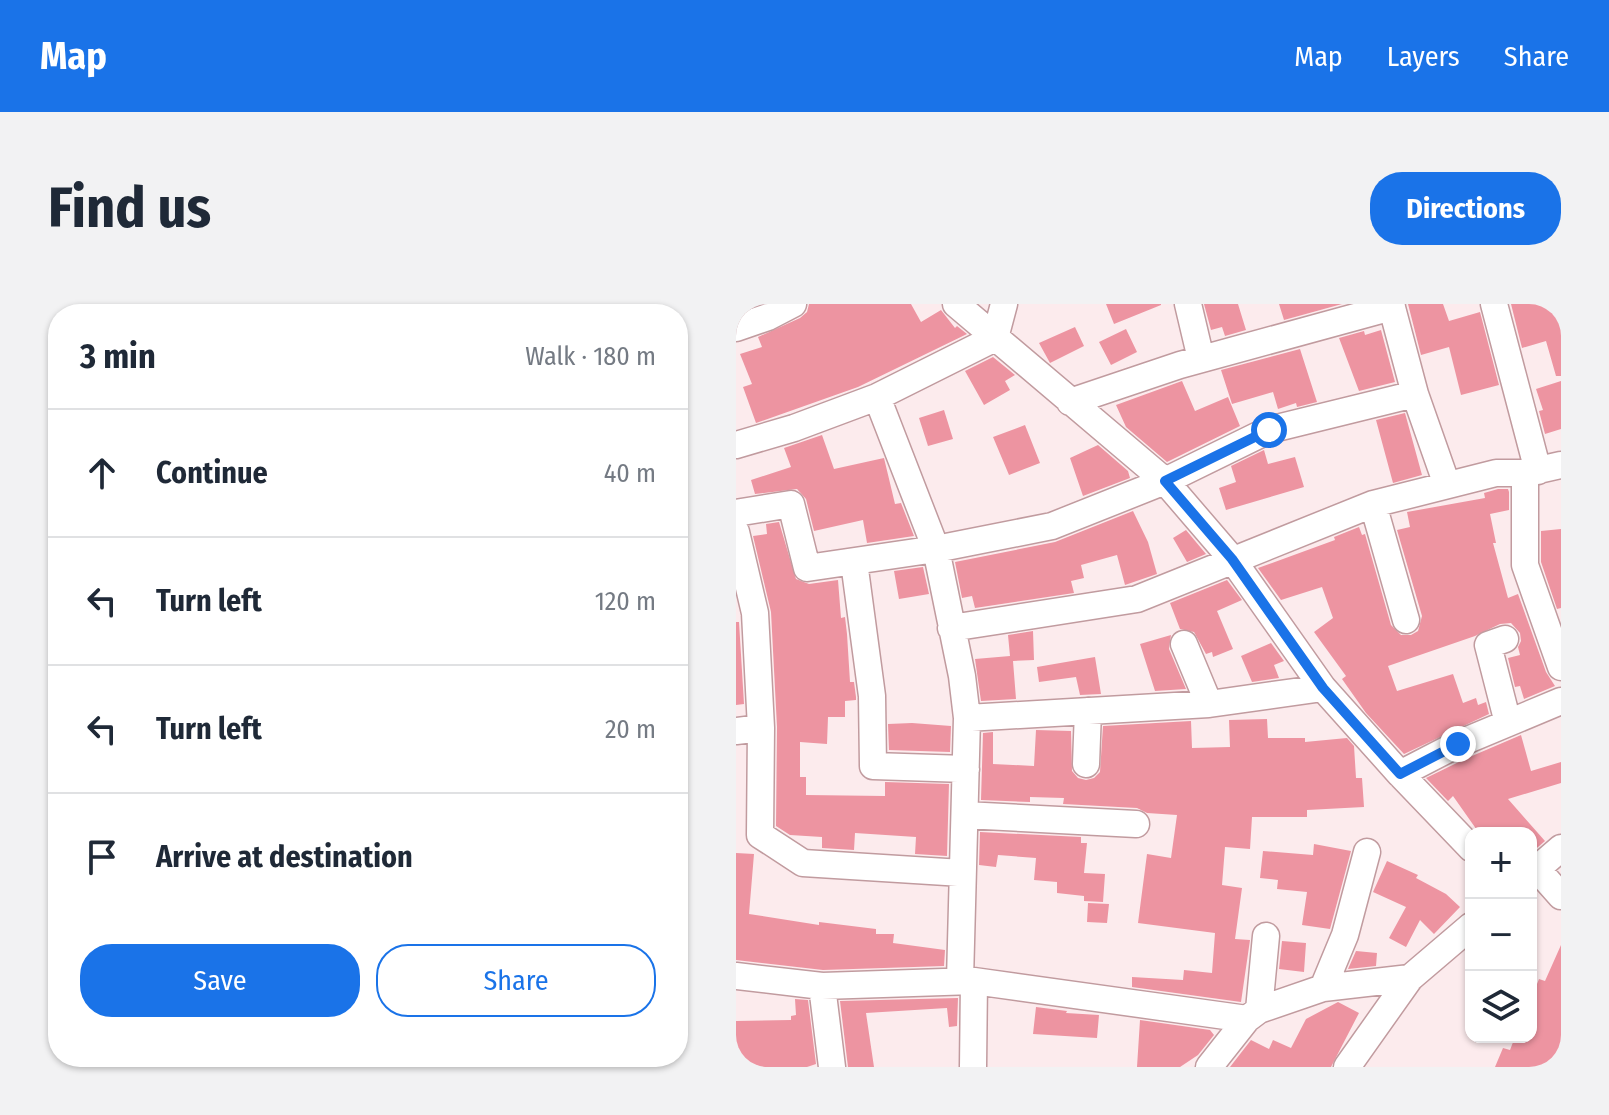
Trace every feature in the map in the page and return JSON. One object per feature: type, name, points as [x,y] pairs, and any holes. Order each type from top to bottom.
[{"type":"street","points":[[736,328],[793,304]]},
{"type":"street","points":[[956,304],[1165,481],[1232,559],[1323,688],[1465,842]]},
{"type":"street","points":[[736,445],[794,428],[877,397],[995,338],[1004,304]]},
{"type":"street","points":[[1188,304],[1201,359]]},
{"type":"street","points":[[1494,304],[1542,469],[1525,565],[1561,667]]},
{"type":"street","points":[[1070,402],[1201,359],[1391,306],[1415,394],[1447,485]]},
{"type":"street","points":[[736,513],[791,504],[807,568],[936,549],[1052,526],[1165,481],[1269,430],[1415,394]]},
{"type":"street","points":[[877,397],[936,549],[962,676],[967,718],[962,873],[973,1067]]},
{"type":"street","points":[[951,628],[1137,599],[1373,504],[1496,473],[1542,469]]},
{"type":"street","points":[[1373,504],[1406,620]]},
{"type":"street","points":[[736,532],[755,613],[749,729],[760,835],[803,863],[962,873]]},
{"type":"street","points":[[854,562],[872,696],[873,766],[966,769]]},
{"type":"street","points":[[1505,639],[1488,645],[1508,723]]},
{"type":"street","points":[[1184,644],[1209,704]]},
{"type":"street","points":[[967,718],[1209,704],[1323,688]]},
{"type":"street","points":[[1400,774],[1458,744],[1561,701]]},
{"type":"street","points":[[1086,764],[1088,711]]},
{"type":"street","points":[[965,815],[1136,824]]},
{"type":"street","points":[[1537,869],[1561,848]]},
{"type":"street","points":[[1323,988],[1345,935],[1367,852]]},
{"type":"street","points":[[1537,875],[1561,896]]},
{"type":"street","points":[[1351,1065],[1410,978],[1465,931]]},
{"type":"street","points":[[1209,1067],[1253,1014],[1266,936]]},
{"type":"street","points":[[736,976],[822,986],[967,981],[1253,1014],[1323,988],[1410,978]]},
{"type":"street","points":[[822,986],[832,1067]]},
{"type":"building","points":[[809,304],[911,304],[921,322],[941,310],[955,328],[957,326],[967,334],[858,387],[756,423],[743,387],[752,384],[740,354],[762,347],[758,337],[800,318],[807,312]]},
{"type":"building","points":[[1106,304],[1161,304],[1161,305],[1114,324]]},
{"type":"building","points":[[1204,304],[1238,304],[1246,330],[1225,336],[1222,327],[1211,330]]},
{"type":"building","points":[[1279,304],[1342,304],[1284,320]]},
{"type":"building","points":[[1408,304],[1443,304],[1449,321],[1480,312],[1499,385],[1461,395],[1449,347],[1421,355]]},
{"type":"building","points":[[1511,304],[1561,304],[1561,376],[1556,376],[1546,341],[1522,348]]},
{"type":"building","points":[[1075,327],[1084,346],[1050,363],[1039,343]]},
{"type":"building","points":[[1126,329],[1137,352],[1111,365],[1099,342]]},
{"type":"building","points":[[1381,330],[1395,382],[1359,391],[1339,338]]},
{"type":"building","points":[[1300,349],[1317,402],[1297,407],[1296,403],[1278,409],[1273,392],[1232,404],[1221,370]]},
{"type":"building","points":[[993,357],[1015,375],[1005,381],[1010,390],[984,405],[965,371]]},
{"type":"building","points":[[1182,381],[1195,411],[1228,397],[1240,426],[1167,462],[1126,427],[1116,405]]},
{"type":"building","points":[[1561,381],[1561,429],[1545,434],[1539,411],[1543,410],[1536,389]]},
{"type":"building","points":[[944,410],[953,439],[928,446],[919,418]]},
{"type":"building","points":[[1405,413],[1422,475],[1393,483],[1376,420]]},
{"type":"building","points":[[1025,425],[1040,463],[1009,475],[993,437]]},
{"type":"building","points":[[822,435],[834,469],[884,458],[895,504],[901,503],[914,536],[867,543],[863,520],[814,531],[806,499],[797,489],[755,494],[751,480],[791,467],[784,448]]},
{"type":"building","points":[[1098,445],[1128,471],[1130,478],[1083,496],[1070,458]]},
{"type":"building","points":[[1264,450],[1268,464],[1295,457],[1304,487],[1226,510],[1219,488],[1236,482],[1231,466]]},
{"type":"building","points":[[1508,489],[1509,492],[1509,510],[1490,514],[1496,543],[1493,543],[1508,598],[1518,594],[1546,672],[1555,686],[1524,699],[1520,686],[1515,687],[1508,658],[1520,655],[1518,647],[1521,641],[1520,633],[1511,623],[1500,624],[1475,636],[1388,666],[1397,691],[1453,674],[1463,703],[1476,698],[1478,705],[1486,702],[1489,714],[1404,754],[1366,713],[1342,679],[1346,676],[1314,632],[1333,618],[1322,587],[1281,600],[1258,568],[1335,540],[1334,537],[1359,527],[1362,535],[1365,534],[1391,625],[1401,635],[1411,635],[1418,631],[1422,616],[1397,530],[1410,527],[1407,512],[1485,498],[1484,493]]},
{"type":"building","points":[[1133,511],[1148,542],[1157,574],[1125,585],[1117,555],[1081,565],[1084,578],[1071,581],[1074,593],[975,608],[972,596],[962,598],[955,562],[1055,542]]},
{"type":"building","points":[[779,522],[796,579],[809,584],[838,580],[841,618],[845,617],[847,634],[850,682],[854,682],[856,697],[856,700],[845,701],[845,717],[828,717],[827,744],[800,742],[800,777],[806,777],[806,795],[885,796],[885,782],[949,784],[947,856],[915,854],[916,837],[855,833],[854,850],[822,848],[822,837],[790,835],[776,826],[777,727],[771,612],[753,536],[767,534],[766,524]]},
{"type":"building","points":[[1561,529],[1561,608],[1557,609],[1541,562],[1541,531]]},
{"type":"building","points":[[1186,530],[1206,554],[1187,562],[1173,538]]},
{"type":"building","points":[[923,567],[929,594],[899,599],[894,571]]},
{"type":"building","points":[[1227,580],[1242,600],[1217,611],[1233,649],[1213,657],[1212,652],[1206,654],[1194,632],[1180,629],[1170,603]]},
{"type":"building","points":[[736,622],[739,622],[744,704],[736,705]]},
{"type":"building","points":[[1033,631],[1034,660],[1013,661],[1016,699],[981,701],[975,659],[1010,656],[1008,635]]},
{"type":"building","points":[[1171,635],[1169,649],[1186,689],[1155,691],[1140,644]]},
{"type":"building","points":[[1271,643],[1284,661],[1274,665],[1279,678],[1252,682],[1241,656]]},
{"type":"building","points":[[1095,657],[1101,694],[1080,695],[1076,677],[1039,682],[1037,667]]},
{"type":"building","points":[[1267,719],[1268,738],[1305,738],[1305,742],[1347,738],[1354,746],[1356,778],[1362,778],[1364,807],[1307,810],[1307,817],[1252,817],[1250,849],[1225,847],[1222,885],[1242,888],[1235,939],[1250,940],[1241,1002],[1132,987],[1132,977],[1183,980],[1184,970],[1212,973],[1215,933],[1138,923],[1147,854],[1171,858],[1177,815],[1147,813],[1137,808],[1063,804],[1064,798],[1030,797],[1030,802],[981,800],[983,733],[993,732],[993,764],[1034,766],[1036,730],[1071,731],[1072,771],[1078,778],[1086,780],[1100,772],[1103,726],[1191,721],[1192,748],[1230,747],[1229,720]]},
{"type":"building","points":[[888,724],[951,726],[950,752],[889,750]]},
{"type":"building","points":[[1521,735],[1531,771],[1561,762],[1561,783],[1508,799],[1533,827],[1475,827],[1453,796],[1448,801],[1426,778]]},
{"type":"building","points":[[980,832],[1081,837],[1081,843],[1087,843],[1084,873],[1105,874],[1103,902],[1084,901],[1084,896],[1057,893],[1057,882],[1034,880],[1036,858],[998,855],[996,867],[979,865]]},
{"type":"building","points":[[1537,832],[1545,841],[1537,848]]},
{"type":"building","points":[[1314,844],[1351,851],[1330,929],[1302,925],[1307,892],[1277,889],[1278,880],[1260,878],[1263,851],[1313,855]]},
{"type":"building","points":[[736,853],[754,854],[749,914],[819,925],[819,922],[876,929],[876,934],[894,934],[893,943],[945,950],[944,966],[823,970],[736,960]]},
{"type":"building","points":[[1387,861],[1418,875],[1416,878],[1446,894],[1460,907],[1434,934],[1420,920],[1406,947],[1389,938],[1406,907],[1373,892]]},
{"type":"building","points":[[1088,903],[1109,904],[1107,923],[1087,922]]},
{"type":"building","points":[[1282,941],[1306,943],[1304,972],[1279,969]]},
{"type":"building","points":[[1561,945],[1561,1067],[1495,1067],[1503,1048],[1510,1050],[1513,1043],[1537,1043],[1537,984],[1539,979],[1545,981]]},
{"type":"building","points":[[1356,951],[1377,953],[1376,966],[1348,969]]},
{"type":"building","points":[[958,998],[957,1026],[949,1027],[947,1008],[866,1013],[874,1067],[848,1067],[840,1001]]},
{"type":"building","points":[[795,999],[808,1000],[816,1064],[807,1067],[736,1067],[736,1021],[791,1020],[791,1016],[796,1015]]},
{"type":"building","points":[[1338,1002],[1359,1013],[1331,1067],[1230,1067],[1251,1040],[1269,1049],[1273,1040],[1291,1048],[1306,1019]]},
{"type":"building","points":[[1036,1007],[1099,1015],[1097,1038],[1033,1034]]},
{"type":"building","points":[[1140,1020],[1210,1030],[1214,1035],[1198,1055],[1180,1067],[1137,1067]]},
{"type":"route","points":[[1269,430],[1165,481],[1232,559],[1323,688],[1400,774],[1458,744]]}]
